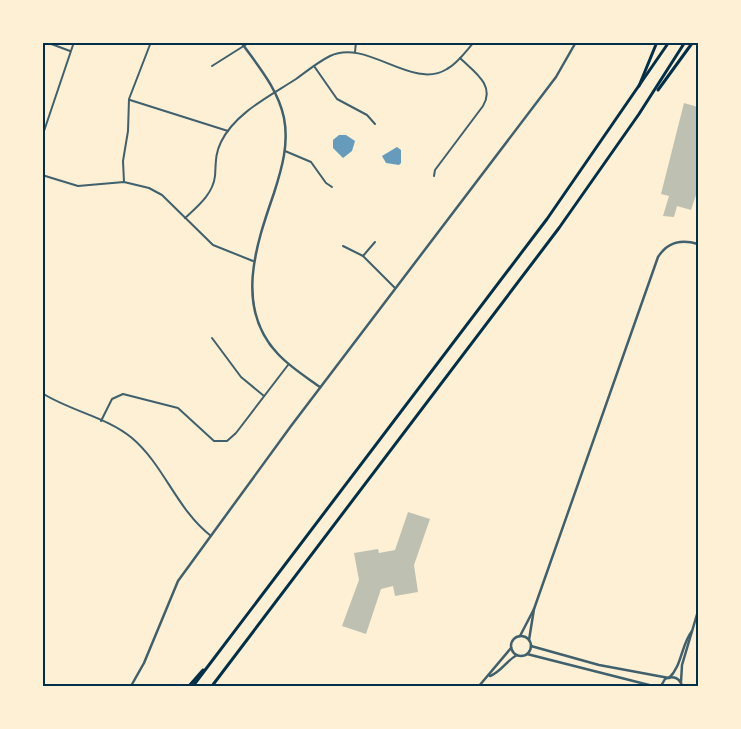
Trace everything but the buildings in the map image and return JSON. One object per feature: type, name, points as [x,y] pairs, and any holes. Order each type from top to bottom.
[{"type":"highway","points":[[638,89],[657,42]]},
{"type":"highway","points":[[193,686],[547,220],[669,42]]},
{"type":"highway","points":[[639,114],[685,42]]},
{"type":"highway","points":[[212,686],[559,228],[639,114],[693,42]]},
{"type":"highway","points":[[189,686],[217,655]]},
{"type":"street","points":[[46,42],[71,52]]},
{"type":"street","points":[[42,137],[74,42]]},
{"type":"street","points":[[124,182],[123,161],[128,131],[129,99],[151,42]]},
{"type":"street","points":[[241,42],[275,92],[284,119],[285,151],[253,260],[252,299],[258,324],[270,346],[289,364],[320,387]]},
{"type":"street","points":[[212,66],[250,42]]},
{"type":"street","points":[[356,42],[356,52]]},
{"type":"street","points":[[185,218],[201,204],[211,189],[218,150],[228,130],[240,118],[275,92],[332,55],[356,52],[424,75],[447,69],[474,42]]},
{"type":"street","points":[[132,686],[144,662],[174,588],[320,387],[556,77],[576,42]]},
{"type":"street","points":[[434,176],[435,170],[483,106],[488,95],[483,80],[460,58]]},
{"type":"street","points":[[314,66],[337,99],[367,115],[375,124]]},
{"type":"street","points":[[129,99],[228,130]]},
{"type":"street","points":[[285,151],[311,162],[326,183],[332,187]]},
{"type":"street","points":[[42,175],[78,186],[124,182],[144,186],[158,193],[213,245],[253,260]]},
{"type":"street","points":[[520,636],[534,609],[657,261],[668,246],[680,241],[698,244]]},
{"type":"street","points":[[363,256],[375,242]]},
{"type":"street","points":[[343,246],[363,256],[395,288]]},
{"type":"street","points":[[212,338],[241,377],[264,396]]},
{"type":"street","points":[[101,422],[112,399],[123,394],[178,408],[214,441],[224,442],[236,433],[289,364]]},
{"type":"street","points":[[42,393],[124,432],[138,444],[196,524],[211,536]]},
{"type":"street","points":[[527,654],[531,646],[529,640],[534,609]]},
{"type":"street","points":[[682,685],[680,673],[698,611]]},
{"type":"street","points":[[661,686],[676,669],[687,637],[692,631]]},
{"type":"street","points":[[479,686],[490,676],[511,648],[514,638],[520,636],[529,640]]},
{"type":"street","points":[[531,646],[599,665],[676,678],[682,685]]},
{"type":"street","points":[[511,648],[517,655]]},
{"type":"street","points":[[490,676],[496,674],[509,659],[517,655],[527,654],[653,686]]},
{"type":"water","points":[[339,135],[346,135],[355,141],[352,151],[343,158],[333,148],[333,140]]},
{"type":"water","points":[[397,147],[401,150],[401,163],[399,165],[386,163],[382,156]]}]
